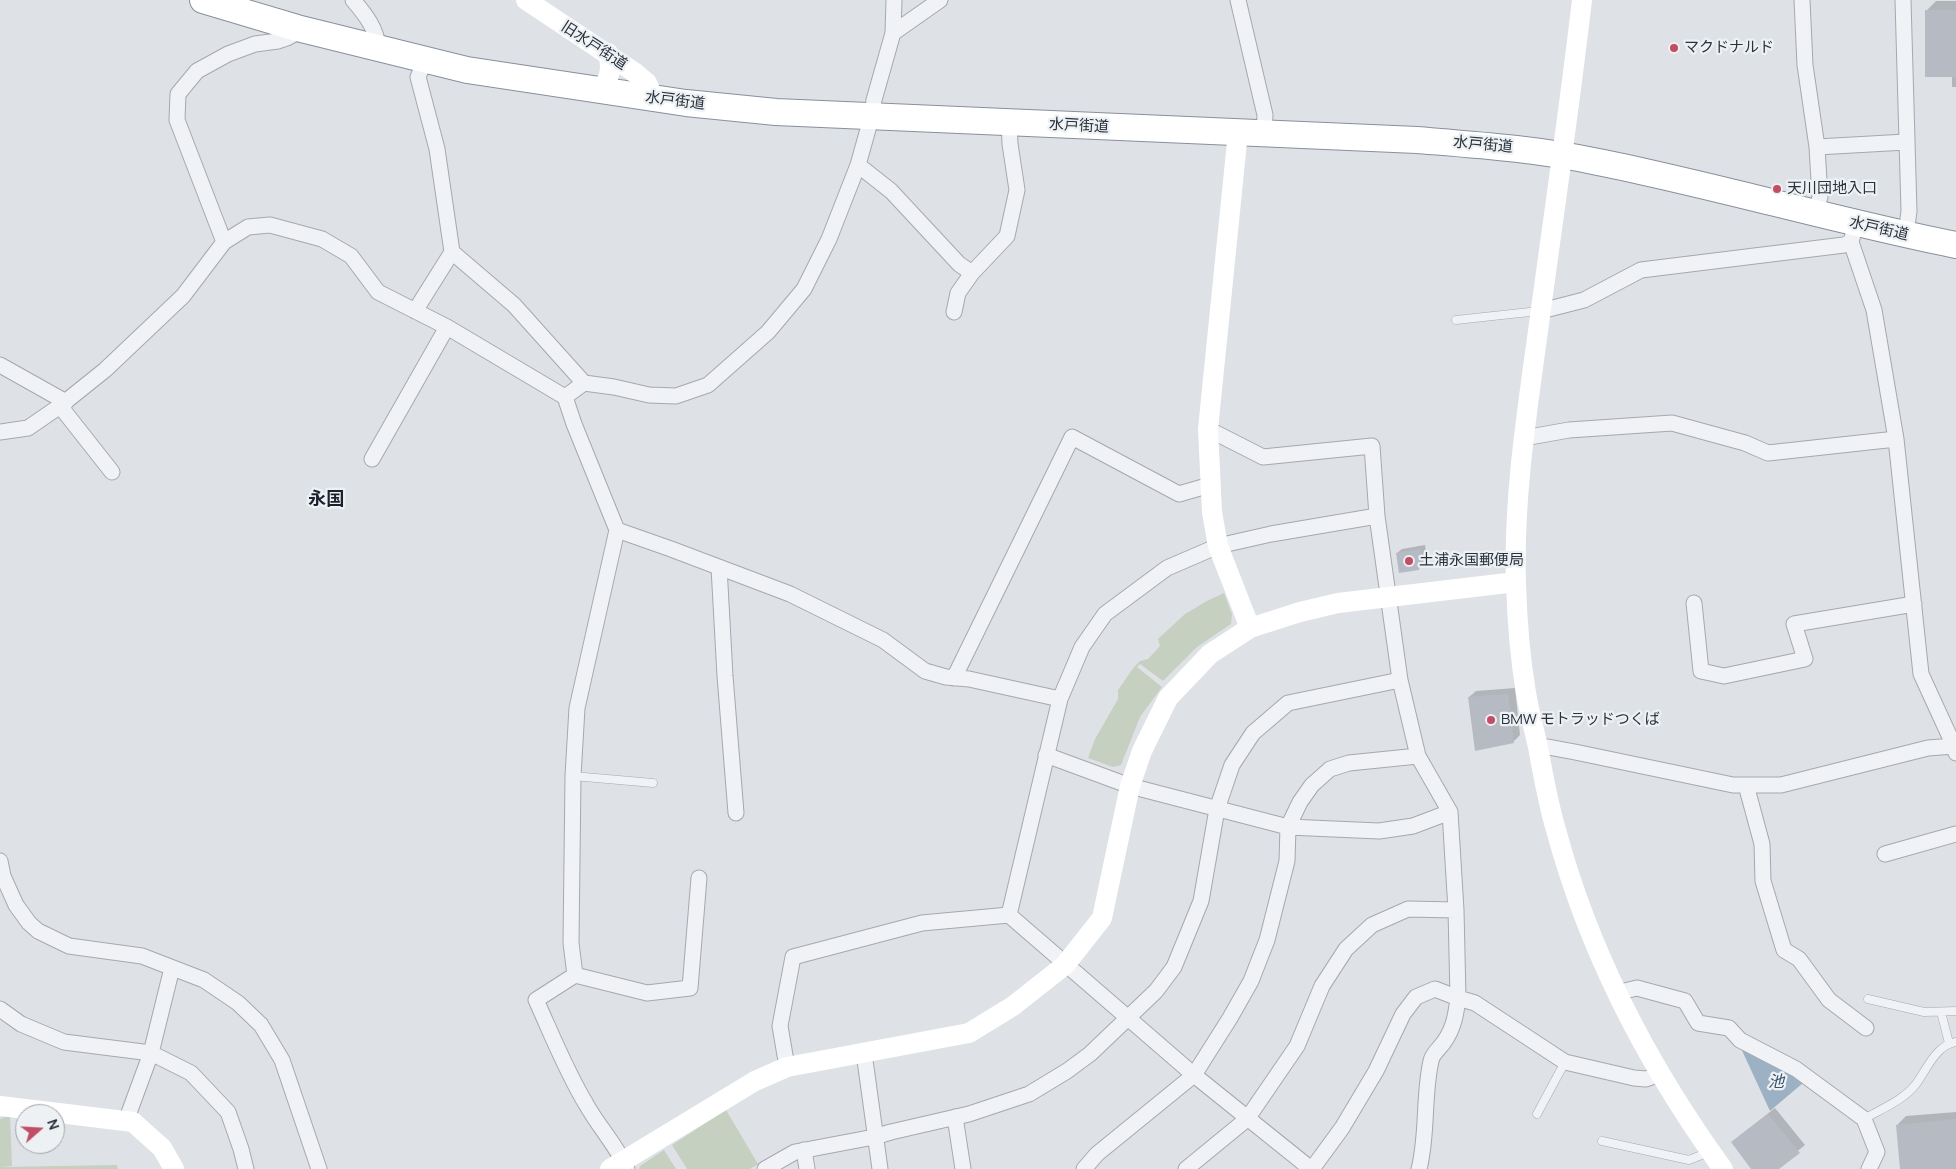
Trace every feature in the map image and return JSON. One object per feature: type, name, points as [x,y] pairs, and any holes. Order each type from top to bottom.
[{"type":"highway","name":"水戸街道","points":[[203,0],[297,28],[424,60],[506,77],[654,99],[776,112],[1436,141],[1511,147],[1656,174],[1815,214],[1854,233],[1906,235],[1956,245]]},
{"type":"street","points":[[353,0],[369,21],[378,40],[378,48]]},
{"type":"street","name":"旧水戸街道","points":[[526,0],[608,53],[647,83],[654,99]]},
{"type":"street","points":[[452,252],[514,304],[584,383],[614,387],[649,395],[676,396],[708,385],[768,332],[804,289],[829,239],[858,165],[872,115],[874,100],[893,33],[894,0]]},
{"type":"street","points":[[893,33],[940,0]]},
{"type":"street","points":[[1238,0],[1265,115],[1264,133]]},
{"type":"street","points":[[1582,0],[1541,311],[1530,380],[1518,505],[1516,582],[1526,690],[1546,793],[1557,834],[1574,888],[1616,994],[1660,1074],[1723,1169]]},
{"type":"street","points":[[1802,0],[1806,65],[1820,197],[1815,214]]},
{"type":"street","points":[[1903,0],[1909,211],[1906,235]]},
{"type":"street","points":[[224,242],[177,120],[178,94],[197,70],[228,54],[255,44],[287,38],[294,34],[297,28]]},
{"type":"street","points":[[599,91],[606,86],[609,74],[610,60],[608,53]]},
{"type":"street","points":[[415,311],[452,252],[437,149],[418,77],[424,60]]},
{"type":"street","points":[[954,312],[958,293],[972,273],[1007,236],[1017,190],[1010,144],[1009,122]]},
{"type":"street","points":[[1238,132],[1208,429],[1212,512],[1218,546],[1250,628]]},
{"type":"street","points":[[1816,147],[1906,142]]},
{"type":"street","points":[[858,165],[891,191],[959,264],[972,273]]},
{"type":"street","points":[[0,432],[28,428],[63,404],[106,370],[183,296],[224,242],[248,227],[270,224],[322,240],[351,256],[378,292],[447,328],[565,397],[580,440],[617,530],[577,708],[573,776],[572,943],[575,975]]},
{"type":"street","points":[[1541,311],[1584,300],[1641,270],[1844,245],[1854,233]]},
{"type":"street","points":[[1538,747],[1575,752],[1733,785],[1781,785],[1928,748],[1955,747],[1921,674],[1896,439],[1874,310],[1854,233]]},
{"type":"street","points":[[372,459],[447,328]]},
{"type":"street","points":[[0,365],[63,404],[112,472]]},
{"type":"street","points":[[565,397],[584,383]]},
{"type":"street","points":[[1524,438],[1569,430],[1672,423],[1744,443],[1768,453],[1896,439]]},
{"type":"street","points":[[1208,429],[1263,458],[1372,446],[1377,516],[1400,680],[1418,756],[1450,812],[1456,910],[1458,998],[1456,1021],[1446,1040],[1431,1058],[1423,1152],[1419,1169]]},
{"type":"street","points":[[954,678],[1072,438],[1179,494],[1210,485]]},
{"type":"street","points":[[1009,915],[1060,700],[1082,647],[1105,614],[1134,590],[1167,568],[1218,546],[1271,534],[1377,516]]},
{"type":"street","points":[[617,530],[790,594],[883,640],[925,671],[1060,700]]},
{"type":"street","points":[[719,567],[725,676],[736,813]]},
{"type":"street","points":[[699,878],[690,988],[647,993],[575,975],[536,1000],[575,1085],[620,1166],[755,1081],[788,1067],[969,1033],[1013,1006],[1065,965],[1102,918],[1130,786],[1142,752],[1168,698],[1210,654],[1250,628],[1300,612],[1338,603],[1516,582]]},
{"type":"street","points":[[1694,603],[1701,671],[1724,676],[1806,659],[1794,624],[1914,604]]},
{"type":"street","points":[[765,1169],[795,1152],[874,1138],[891,1132],[955,1118],[1028,1094],[1067,1071],[1090,1054],[1156,991],[1174,967],[1201,901],[1217,809],[1232,765],[1253,733],[1288,703],[1400,680]]},
{"type":"street","points":[[1046,755],[1130,786],[1288,828],[1380,831],[1413,826],[1450,812]]},
{"type":"street","points":[[1084,1169],[1097,1154],[1194,1075],[1230,1018],[1251,981],[1267,940],[1287,861],[1288,828],[1300,802],[1312,785],[1330,769],[1349,763],[1418,756]]},
{"type":"street","points":[[1746,785],[1762,844],[1763,881],[1784,950],[1799,959],[1829,1000],[1866,1028]]},
{"type":"street","points":[[1885,854],[1956,834]]},
{"type":"street","points":[[0,861],[3,876],[16,905],[29,923],[38,931],[69,946],[142,956],[204,980],[238,1003],[261,1025],[282,1060],[319,1169]]},
{"type":"street","points":[[1186,1169],[1247,1119],[1297,1046],[1322,986],[1346,949],[1372,925],[1408,909],[1456,910]]},
{"type":"street","points":[[788,1067],[780,1026],[793,958],[922,923],[1009,915],[1194,1075],[1311,1169],[1342,1128],[1376,1071],[1403,1014],[1416,997],[1435,989],[1475,1003],[1565,1062],[1634,1078],[1646,1079],[1660,1074]]},
{"type":"street","points":[[126,1121],[151,1053],[172,968]]},
{"type":"street","points":[[1616,994],[1637,988],[1685,1001],[1698,1023],[1729,1028],[1740,1040],[1796,1069],[1864,1120],[1877,1152],[1869,1169]]},
{"type":"street","points":[[0,1009],[21,1024],[64,1042],[151,1053],[191,1072],[228,1112],[246,1169]]},
{"type":"street","points":[[864,1052],[874,1138],[880,1169]]},
{"type":"street","points":[[0,1106],[133,1122],[162,1148],[174,1169]]},
{"type":"street","points":[[955,1118],[963,1169]]},
{"type":"street","points":[[804,1150],[808,1169]]},
{"type":"lane","points":[[1456,320],[1541,311]]},
{"type":"lane","points":[[573,776],[653,783]]},
{"type":"lane","points":[[1868,1000],[1924,1012],[1956,1011]]},
{"type":"lane","points":[[1864,1120],[1915,1085],[1935,1056],[1952,1043],[1942,1012]]},
{"type":"lane","points":[[1537,1114],[1565,1062]]},
{"type":"lane","points":[[1602,1141],[1689,1160],[1710,1151]]},
{"type":"green space","points":[[1224,593],[1232,614],[1231,624],[1197,647],[1163,681],[1140,664],[1137,667],[1162,687],[1140,717],[1121,765],[1113,767],[1088,758],[1095,739],[1118,699],[1118,690],[1134,667],[1140,661],[1148,659],[1160,646],[1158,639],[1185,614]]},
{"type":"green space","points":[[726,1110],[758,1164],[750,1169],[687,1169],[672,1145]]},
{"type":"green space","points":[[10,1115],[12,1166],[0,1167],[0,1119]]},
{"type":"green space","points":[[664,1150],[676,1169],[639,1169],[640,1166]]},
{"type":"green space","points":[[117,1165],[118,1169],[0,1169],[0,1167]]},
{"type":"water","name":"池","points":[[1739,1044],[1793,1073],[1803,1083],[1770,1111]]},
{"type":"building","points":[[1925,10],[1956,10],[1956,77],[1925,77]]},
{"type":"building","points":[[1421,549],[1423,562],[1418,563],[1419,570],[1399,573],[1396,553]]},
{"type":"building","name":"BMW モトラッドつくば","points":[[1508,694],[1514,743],[1475,751],[1468,697]]},
{"type":"building","points":[[1768,1114],[1800,1153],[1779,1169],[1751,1169],[1731,1142]]},
{"type":"building","points":[[1956,1119],[1956,1169],[1900,1169],[1896,1125]]},
{"type":"place","name":"マクドナルド","points":[[1674,48]]},
{"type":"place","name":"天川団地入口","points":[[1777,189]]},
{"type":"place","name":"土浦永国郵便局","points":[[1409,561]]},
{"type":"place","name":"BMW モトラッドつくば","points":[[1491,720]]},
{"type":"district","name":"永国","points":[[326,500]]}]
